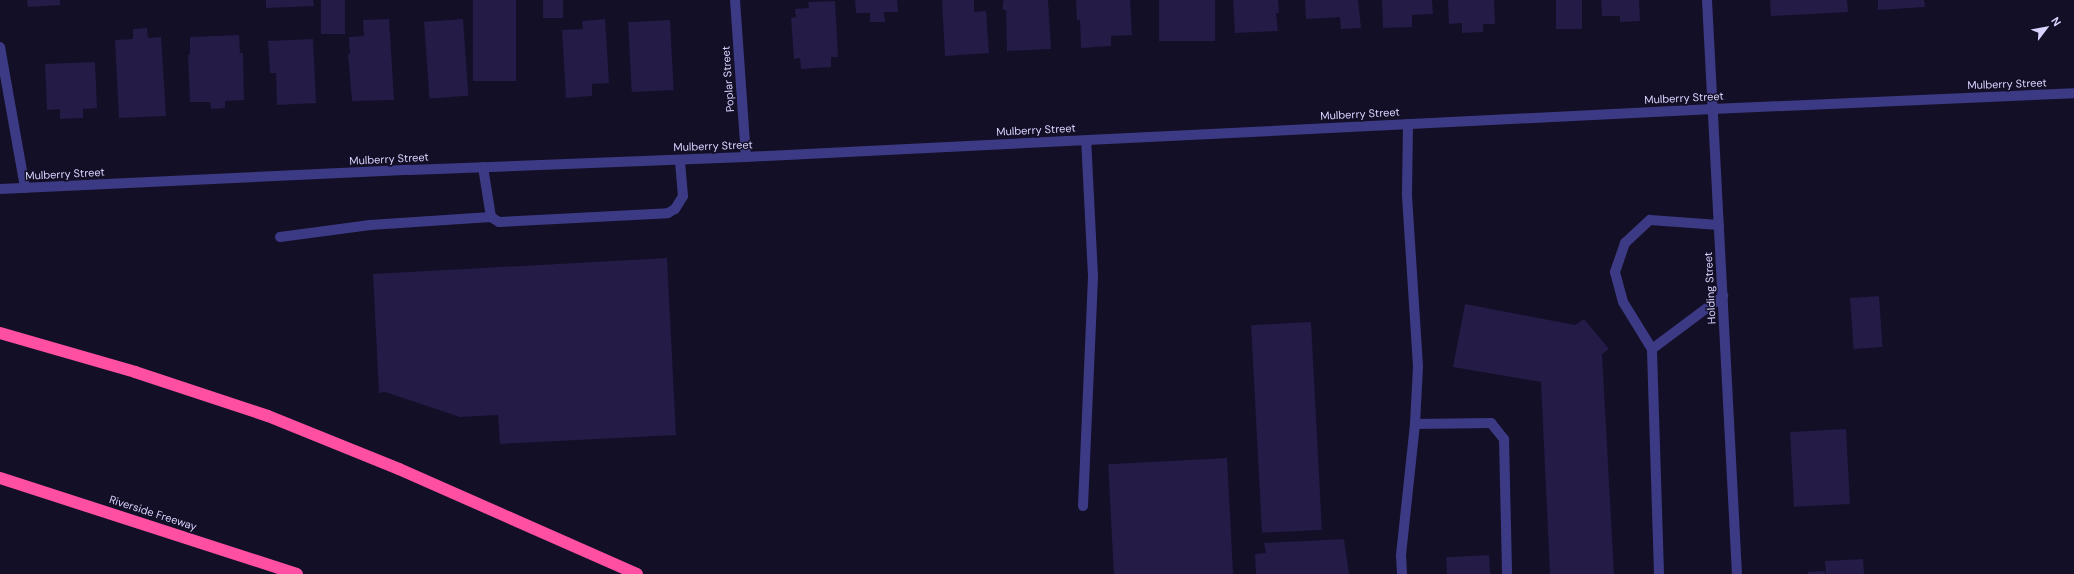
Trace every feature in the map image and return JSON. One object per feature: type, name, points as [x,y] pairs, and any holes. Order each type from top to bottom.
[{"type":"highway","points":[[0,332],[135,372],[268,416],[399,468],[638,574]]},
{"type":"highway","name":"Riverside Freeway","points":[[0,478],[297,574]]},
{"type":"street","name":"Poplar Street","points":[[735,0],[746,157]]},
{"type":"street","name":"Holding Street","points":[[1707,0],[1738,574]]},
{"type":"street","points":[[0,47],[26,188]]},
{"type":"street","name":"Mulberry Street","points":[[0,189],[483,167],[746,157],[1713,109],[2074,93]]},
{"type":"street","points":[[1402,574],[1401,555],[1415,424],[1418,366],[1407,194],[1408,124]]},
{"type":"street","points":[[1083,506],[1093,276],[1086,140]]},
{"type":"street","points":[[280,237],[370,226],[491,217],[500,222],[668,213],[675,208],[683,196],[680,160]]},
{"type":"street","points":[[483,167],[491,217]]},
{"type":"street","points":[[1659,574],[1652,349],[1623,302],[1615,272],[1624,243],[1650,220],[1719,225]]},
{"type":"street","points":[[1652,349],[1723,296]]},
{"type":"street","points":[[1415,424],[1491,423],[1504,439],[1507,574]]},
{"type":"building","points":[[27,0],[60,0],[60,5],[28,7]]},
{"type":"building","points":[[266,0],[313,0],[314,6],[266,8]]},
{"type":"building","points":[[321,0],[345,0],[345,34],[321,34]]},
{"type":"building","points":[[473,0],[516,0],[516,81],[473,81]]},
{"type":"building","points":[[543,0],[563,0],[563,18],[543,18]]},
{"type":"building","points":[[855,0],[897,0],[898,12],[884,12],[885,22],[870,22],[870,13],[856,13]]},
{"type":"building","points":[[942,0],[974,0],[974,12],[986,11],[989,53],[945,56]]},
{"type":"building","points":[[1048,0],[1051,49],[1007,51],[1006,10],[1003,10],[1003,1]]},
{"type":"building","points":[[1076,0],[1130,0],[1132,35],[1111,36],[1111,46],[1081,48],[1080,20],[1077,20]]},
{"type":"building","points":[[1159,0],[1215,0],[1215,41],[1159,41]]},
{"type":"building","points":[[1233,0],[1278,0],[1279,13],[1276,13],[1278,31],[1235,33]]},
{"type":"building","points":[[1305,0],[1358,0],[1361,28],[1341,29],[1340,17],[1306,19]]},
{"type":"building","points":[[1382,0],[1432,0],[1433,14],[1412,15],[1412,27],[1383,28]]},
{"type":"building","points":[[1448,0],[1494,0],[1495,24],[1483,24],[1483,32],[1462,33],[1462,23],[1449,24]]},
{"type":"building","points":[[1556,0],[1582,0],[1582,29],[1556,29]]},
{"type":"building","points":[[1601,0],[1639,0],[1640,21],[1620,22],[1620,16],[1602,16]]},
{"type":"building","points":[[1770,0],[1847,0],[1848,12],[1771,16]]},
{"type":"building","points":[[1878,0],[1924,0],[1925,7],[1878,10]]},
{"type":"building","points":[[835,1],[838,57],[831,57],[831,67],[801,69],[800,58],[794,59],[791,18],[796,17],[795,9],[809,8],[808,2]]},
{"type":"building","points":[[389,19],[394,100],[352,101],[348,54],[350,54],[349,37],[364,36],[363,20]]},
{"type":"building","points":[[463,19],[468,96],[429,99],[424,22]]},
{"type":"building","points":[[605,19],[609,83],[592,84],[592,96],[566,98],[562,30],[583,29],[582,21]]},
{"type":"building","points":[[670,20],[674,90],[632,92],[628,22]]},
{"type":"building","points":[[147,28],[148,38],[161,37],[166,116],[119,118],[115,40],[133,39],[133,29]]},
{"type":"building","points":[[239,35],[240,53],[243,53],[244,100],[225,101],[225,108],[211,109],[210,102],[190,102],[188,55],[190,55],[190,37]]},
{"type":"building","points":[[313,39],[316,103],[277,105],[276,73],[270,73],[268,41]]},
{"type":"building","points":[[95,62],[97,108],[83,109],[83,118],[60,119],[60,109],[47,110],[45,64]]},
{"type":"building","points":[[667,258],[676,435],[500,444],[498,415],[460,417],[385,392],[379,393],[373,274]]},
{"type":"building","points":[[1879,296],[1883,347],[1854,349],[1850,298]]},
{"type":"building","points":[[1465,304],[1575,325],[1584,319],[1609,349],[1602,354],[1614,574],[1550,574],[1541,382],[1453,367]]},
{"type":"building","points":[[1311,322],[1322,530],[1262,533],[1251,325]]},
{"type":"building","points":[[1846,429],[1850,504],[1794,507],[1790,432]]},
{"type":"building","points":[[1227,458],[1233,574],[1114,574],[1108,464]]},
{"type":"building","points":[[1344,539],[1349,574],[1256,574],[1255,554],[1266,553],[1264,543]]},
{"type":"building","points":[[1489,555],[1490,574],[1447,574],[1446,557]]},
{"type":"building","points":[[1863,559],[1864,574],[1826,574],[1825,561]]},
{"type":"building","points":[[1825,571],[1825,574],[1808,574],[1807,572]]}]
